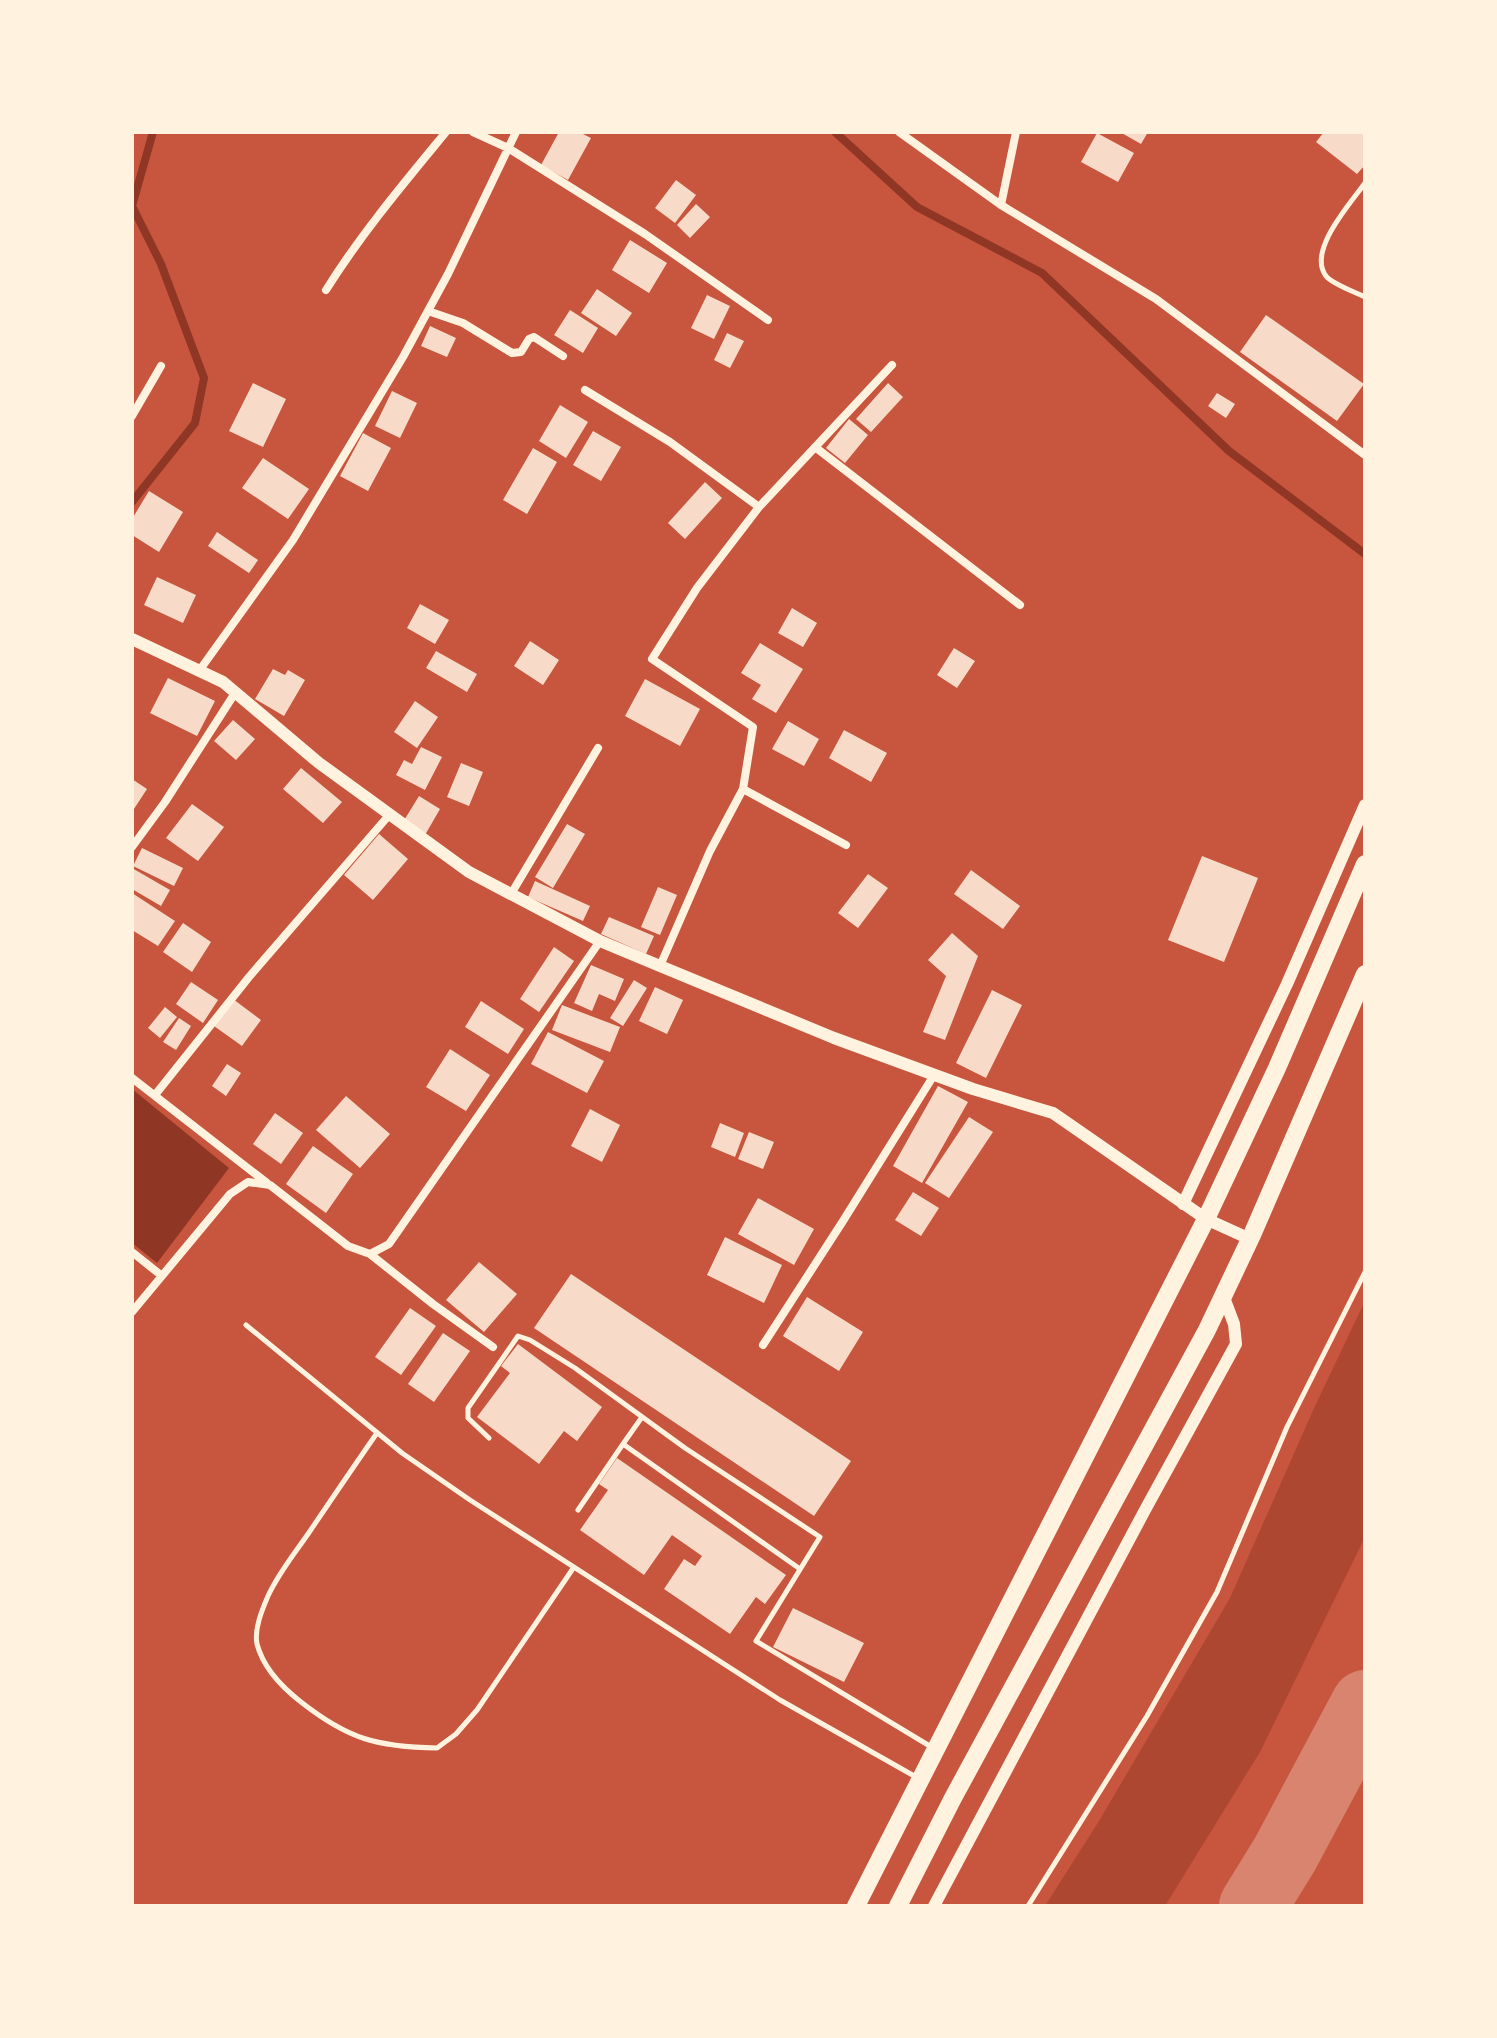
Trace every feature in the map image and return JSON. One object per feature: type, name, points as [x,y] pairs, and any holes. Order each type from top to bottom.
[{"type":"highway","points":[[856,1906],[1206,1219],[1277,1068],[1365,864]]},
{"type":"highway","points":[[898,1906],[953,1798],[1207,1330],[1365,974]]},
{"type":"street","points":[[326,290],[349,253],[446,132]]},
{"type":"street","points":[[473,132],[508,148],[645,234],[768,320]]},
{"type":"street","points":[[199,671],[293,540],[403,357],[448,274],[516,132]]},
{"type":"street","points":[[899,132],[1001,205],[1156,299],[1365,455]]},
{"type":"street","points":[[1001,205],[1016,132]]},
{"type":"street","points":[[428,311],[463,323],[512,353],[521,352],[529,339],[534,337],[563,356]]},
{"type":"street","points":[[660,966],[710,851],[743,789],[753,727],[652,659],[697,588],[759,507],[892,365]]},
{"type":"street","points":[[132,416],[161,366]]},
{"type":"street","points":[[585,390],[670,442],[759,507]]},
{"type":"street","points":[[815,447],[1020,605]]},
{"type":"street","points":[[132,639],[223,682],[319,763],[469,872],[600,941],[834,1038],[973,1089],[1053,1113],[1206,1219],[1250,1239]]},
{"type":"street","points":[[132,847],[165,802],[235,693]]},
{"type":"street","points":[[511,894],[598,748]]},
{"type":"street","points":[[743,789],[846,845]]},
{"type":"street","points":[[1183,1204],[1287,984],[1365,805]]},
{"type":"street","points":[[155,1095],[249,977],[390,814]]},
{"type":"street","points":[[370,1254],[389,1244],[600,941]]},
{"type":"street","points":[[763,1345],[934,1075]]},
{"type":"street","points":[[132,1078],[348,1246],[370,1254],[493,1347]]},
{"type":"street","points":[[132,1312],[230,1194],[248,1182],[270,1185]]},
{"type":"street","points":[[132,1252],[162,1276]]},
{"type":"street","points":[[934,1906],[1236,1344],[1234,1324],[1223,1295]]},
{"type":"lane","points":[[1365,183],[1323,246],[1319,262],[1327,278],[1365,297]]},
{"type":"lane","points":[[1028,1906],[1147,1716],[1217,1592],[1287,1427],[1365,1272]]},
{"type":"lane","points":[[246,1325],[402,1453],[470,1500],[780,1700],[920,1780]]},
{"type":"lane","points":[[489,1438],[468,1418],[468,1408],[518,1336],[575,1368],[685,1448],[820,1537],[756,1641],[936,1750]]},
{"type":"lane","points":[[578,1510],[642,1417]]},
{"type":"lane","points":[[377,1433],[291,1558],[269,1594],[259,1619],[257,1642],[265,1662],[285,1690],[339,1729],[372,1743],[437,1748],[456,1734],[477,1710],[574,1567]]},
{"type":"lane","points":[[623,1444],[800,1569]]},
{"type":"shaded area","points":[[132,1089],[229,1168],[157,1263],[132,1243]]},
{"type":"shaded area","points":[[1365,1301],[1365,1537],[1260,1752],[1165,1906],[1045,1906],[1099,1821],[1230,1598]]},
{"type":"building","points":[[559,132],[579,132],[591,138],[568,180],[541,165]]},
{"type":"building","points":[[1120,132],[1148,132],[1141,144]]},
{"type":"building","points":[[1324,132],[1365,132],[1365,165],[1357,174],[1316,142]]},
{"type":"building","points":[[1097,133],[1134,153],[1118,182],[1081,162]]},
{"type":"building","points":[[676,180],[696,195],[675,223],[655,208]]},
{"type":"building","points":[[696,204],[710,217],[690,238],[677,225]]},
{"type":"building","points":[[630,240],[667,263],[649,293],[612,270]]},
{"type":"building","points":[[597,289],[632,313],[616,336],[581,313]]},
{"type":"building","points":[[707,295],[730,306],[714,339],[691,328]]},
{"type":"building","points":[[570,310],[598,328],[583,353],[554,335]]},
{"type":"building","points":[[1266,315],[1364,384],[1337,421],[1240,352]]},
{"type":"building","points":[[430,326],[456,338],[447,357],[421,346]]},
{"type":"building","points":[[727,333],[744,341],[730,368],[714,360]]},
{"type":"building","points":[[253,383],[286,399],[263,447],[229,431]]},
{"type":"building","points":[[888,383],[903,397],[871,432],[856,419]]},
{"type":"building","points":[[392,391],[417,403],[400,438],[375,426]]},
{"type":"building","points":[[1217,393],[1235,404],[1226,418],[1208,406]]},
{"type":"building","points":[[560,405],[588,422],[566,458],[539,441]]},
{"type":"building","points":[[849,419],[868,435],[845,463],[826,448]]},
{"type":"building","points":[[593,431],[621,447],[601,481],[573,465]]},
{"type":"building","points":[[363,433],[391,448],[368,491],[340,476]]},
{"type":"building","points":[[533,448],[557,462],[527,514],[503,500]]},
{"type":"building","points":[[263,458],[309,489],[288,519],[242,488]]},
{"type":"building","points":[[705,482],[722,498],[685,539],[668,523]]},
{"type":"building","points":[[149,491],[183,512],[159,552],[132,535],[132,519]]},
{"type":"building","points":[[217,532],[258,560],[249,573],[208,546]]},
{"type":"building","points":[[157,577],[196,595],[183,623],[144,605]]},
{"type":"building","points":[[420,604],[449,620],[435,644],[407,628]]},
{"type":"building","points":[[792,608],[817,623],[803,647],[778,633]]},
{"type":"building","points":[[530,641],[559,660],[543,685],[514,666]]},
{"type":"building","points":[[760,643],[803,669],[776,713],[752,699],[761,685],[741,673]]},
{"type":"building","points":[[954,648],[975,661],[957,688],[937,675]]},
{"type":"building","points":[[436,651],[477,674],[467,692],[426,668]]},
{"type":"building","points":[[273,669],[285,675],[288,670],[305,680],[284,716],[255,699]]},
{"type":"building","points":[[168,678],[215,701],[197,736],[150,713]]},
{"type":"building","points":[[645,679],[700,709],[680,746],[625,716]]},
{"type":"building","points":[[415,701],[438,717],[417,748],[394,732]]},
{"type":"building","points":[[233,720],[255,739],[236,760],[214,741]]},
{"type":"building","points":[[788,721],[819,739],[804,766],[772,749]]},
{"type":"building","points":[[844,730],[887,753],[871,782],[829,758]]},
{"type":"building","points":[[421,747],[442,757],[425,790],[396,775],[404,760],[412,764]]},
{"type":"building","points":[[461,763],[483,772],[469,806],[447,797]]},
{"type":"building","points":[[301,768],[342,802],[323,823],[283,789]]},
{"type":"building","points":[[132,779],[147,789],[132,812]]},
{"type":"building","points":[[419,796],[440,809],[425,835],[403,822]]},
{"type":"building","points":[[192,804],[224,827],[198,861],[166,838]]},
{"type":"building","points":[[567,824],[585,834],[553,888],[535,877]]},
{"type":"building","points":[[379,834],[408,859],[373,900],[344,875]]},
{"type":"building","points":[[142,848],[183,868],[174,886],[133,866]]},
{"type":"building","points":[[1202,856],[1258,878],[1224,962],[1168,940]]},
{"type":"building","points":[[132,868],[170,890],[161,906],[132,889]]},
{"type":"building","points":[[971,870],[1020,906],[1003,929],[954,894]]},
{"type":"building","points":[[868,874],[888,888],[858,928],[838,913]]},
{"type":"building","points":[[535,881],[590,906],[583,921],[528,897]]},
{"type":"building","points":[[658,887],[677,895],[660,935],[641,927]]},
{"type":"building","points":[[132,893],[175,921],[158,946],[132,930]]},
{"type":"building","points":[[609,917],[654,936],[646,954],[601,934]]},
{"type":"building","points":[[183,923],[211,942],[192,972],[163,952]]},
{"type":"building","points":[[952,933],[978,956],[945,1040],[923,1032],[946,976],[928,960]]},
{"type":"building","points":[[554,947],[574,961],[539,1012],[520,999]]},
{"type":"building","points":[[591,965],[624,979],[615,1001],[599,994],[592,1011],[574,1003]]},
{"type":"building","points":[[634,980],[647,988],[623,1026],[610,1018]]},
{"type":"building","points":[[191,982],[218,1000],[203,1023],[176,1004]]},
{"type":"building","points":[[655,987],[683,1000],[667,1034],[639,1021]]},
{"type":"building","points":[[992,990],[1022,1005],[986,1078],[956,1063]]},
{"type":"building","points":[[233,999],[261,1020],[242,1046],[214,1026]]},
{"type":"building","points":[[481,1001],[524,1029],[508,1054],[465,1027]]},
{"type":"building","points":[[562,1005],[620,1027],[610,1052],[552,1030]]},
{"type":"building","points":[[165,1007],[177,1017],[160,1038],[148,1028]]},
{"type":"building","points":[[179,1018],[191,1026],[176,1050],[163,1042]]},
{"type":"building","points":[[548,1032],[604,1061],[587,1093],[531,1064]]},
{"type":"building","points":[[450,1049],[490,1075],[466,1111],[426,1087]]},
{"type":"building","points":[[227,1064],[241,1073],[226,1096],[212,1086]]},
{"type":"building","points":[[938,1086],[968,1102],[922,1183],[893,1166]]},
{"type":"building","points":[[346,1096],[390,1134],[360,1168],[316,1130]]},
{"type":"building","points":[[590,1109],[620,1125],[602,1162],[571,1146]]},
{"type":"building","points":[[275,1113],[303,1133],[281,1164],[253,1144]]},
{"type":"building","points":[[969,1117],[993,1132],[949,1198],[925,1183]]},
{"type":"building","points":[[720,1123],[744,1133],[735,1157],[711,1147]]},
{"type":"building","points":[[749,1132],[774,1142],[763,1169],[738,1159]]},
{"type":"building","points":[[313,1146],[353,1174],[326,1213],[286,1184]]},
{"type":"building","points":[[913,1192],[939,1208],[921,1236],[895,1220]]},
{"type":"building","points":[[758,1198],[814,1229],[794,1265],[738,1234]]},
{"type":"building","points":[[725,1237],[782,1265],[764,1303],[707,1275]]},
{"type":"building","points":[[479,1262],[517,1294],[484,1332],[446,1300]]},
{"type":"building","points":[[571,1274],[851,1461],[814,1516],[534,1328]]},
{"type":"building","points":[[807,1297],[863,1332],[839,1371],[783,1336]]},
{"type":"building","points":[[410,1308],[436,1326],[401,1375],[375,1357]]},
{"type":"building","points":[[443,1333],[470,1351],[434,1402],[408,1384]]},
{"type":"building","points":[[518,1344],[602,1407],[577,1441],[564,1431],[539,1464],[477,1417],[510,1373],[501,1366]]},
{"type":"building","points":[[617,1458],[786,1575],[765,1604],[756,1597],[730,1634],[664,1589],[684,1559],[695,1566],[702,1556],[672,1535],[644,1575],[580,1530],[608,1490],[599,1484]]},
{"type":"building","points":[[793,1608],[864,1643],[844,1682],[773,1647]]},
{"type":"waterway","points":[[132,502],[195,423],[204,378],[161,264],[132,206],[153,132]]},
{"type":"waterway","points":[[835,132],[917,207],[1042,273],[1229,451],[1365,554]]},
{"type":"taxiway","points":[[1253,1906],[1285,1854],[1365,1704]]}]
